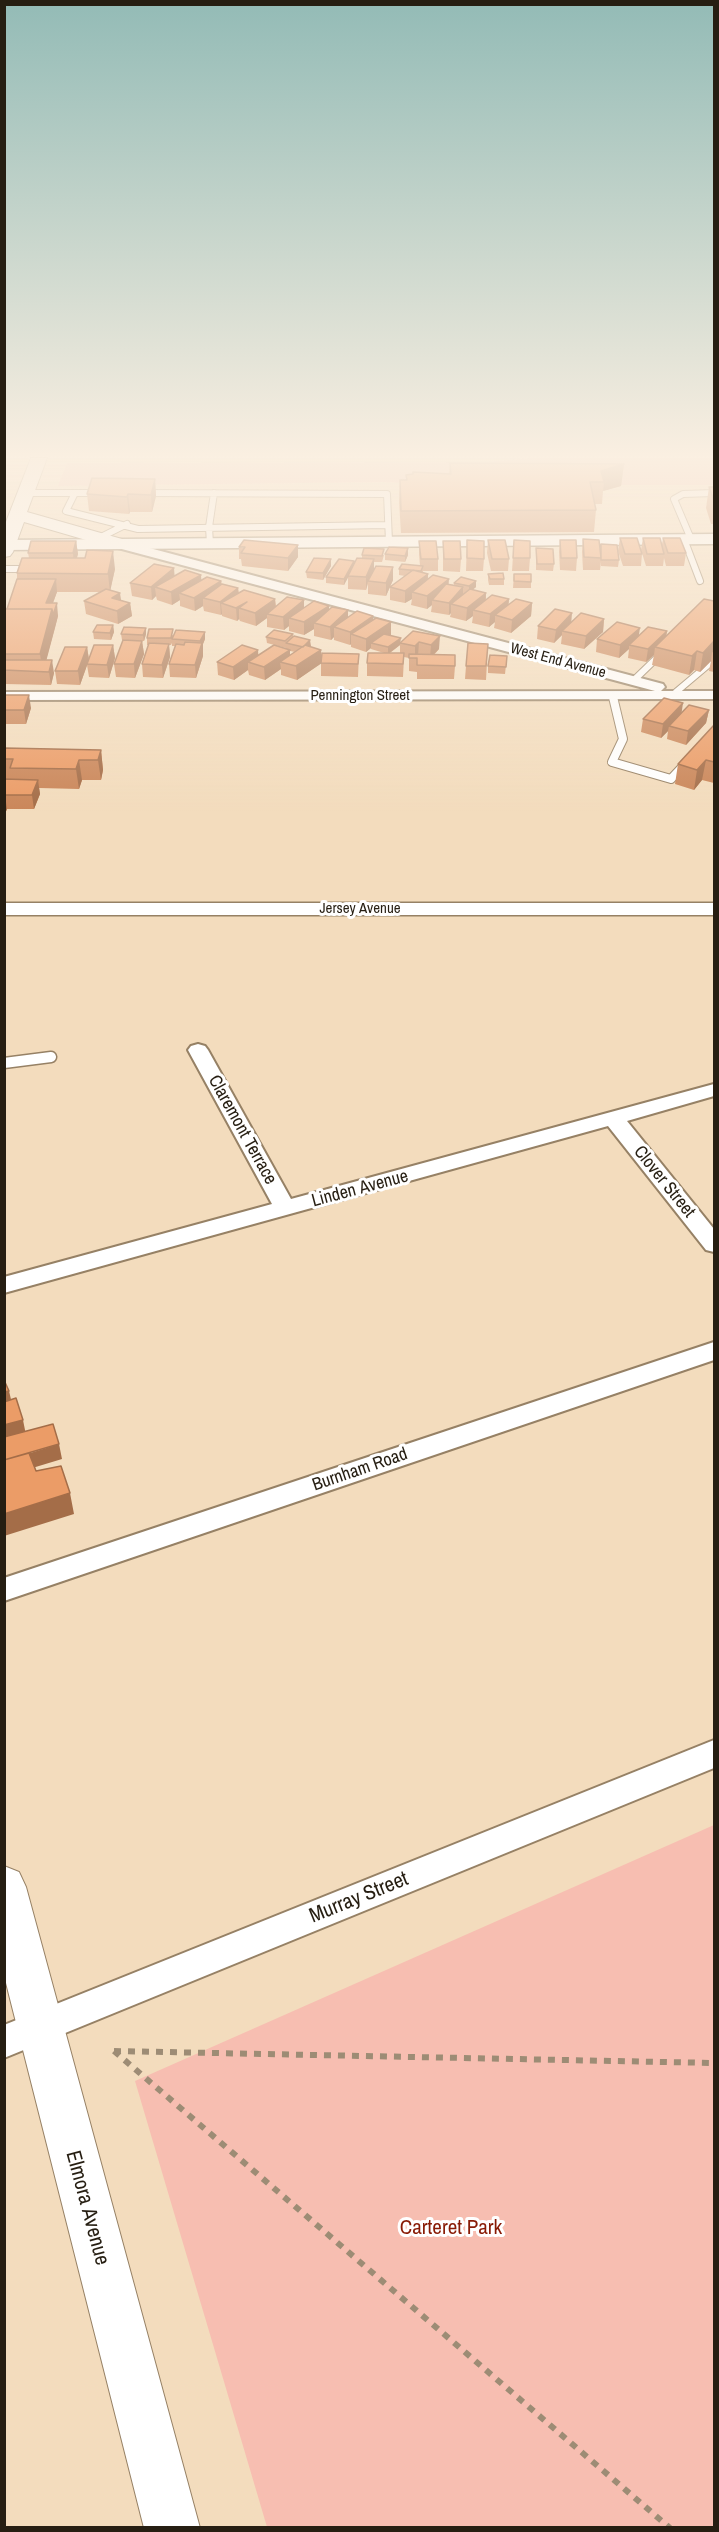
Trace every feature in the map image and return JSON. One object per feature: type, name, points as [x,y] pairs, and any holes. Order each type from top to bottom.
[{"type":"main road","name":"Elmora Avenue","points":[[4,1887],[22,2034],[172,2528]]},
{"type":"street","name":"West End Avenue","points":[[264,576],[714,703]]},
{"type":"street","name":"Pennington Street","points":[[4,696],[714,695]]},
{"type":"street","name":"Jersey Avenue","points":[[4,909],[714,909]]},
{"type":"street","name":"Claremont Terrace","points":[[198,1050],[286,1209]]},
{"type":"street","name":"Linden Avenue","points":[[4,1285],[714,1090]]},
{"type":"street","name":"Clover Street","points":[[614,1119],[714,1244]]},
{"type":"street","name":"Burnham Road","points":[[4,1590],[714,1351]]},
{"type":"street","name":"Murray Street","points":[[22,2034],[714,1754]]},
{"type":"lane","points":[[699,576],[700,580]]},
{"type":"lane","points":[[633,681],[667,648]]},
{"type":"lane","points":[[683,694],[714,660]]},
{"type":"lane","points":[[613,696],[622,739],[612,762],[671,779],[693,756]]},
{"type":"lane","points":[[4,1063],[51,1057]]},
{"type":"path","points":[[670,2528],[114,2051],[714,2063]]},
{"type":"green space","name":"Carteret Park","points":[[714,1825],[714,2527],[267,2527],[135,2081]]},
{"type":"building","points":[[139,576],[164,576],[151,587],[130,583]]},
{"type":"building","points":[[174,576],[199,576],[171,592],[155,587]]},
{"type":"building","points":[[327,576],[346,576],[344,579]]},
{"type":"building","points":[[371,576],[389,576],[386,583],[368,581]]},
{"type":"building","points":[[405,576],[425,576],[405,591],[390,587]]},
{"type":"building","points":[[432,576],[449,579],[427,596],[412,592]]},
{"type":"building","points":[[489,576],[504,576],[504,579],[490,579]]},
{"type":"building","points":[[514,576],[531,576],[531,582],[514,581]]},
{"type":"building","points":[[207,577],[221,581],[194,598],[179,593]]},
{"type":"building","points":[[461,577],[476,581],[469,586],[454,583]]},
{"type":"building","points":[[17,579],[56,579],[46,603],[57,603],[53,615],[52,609],[7,609]]},
{"type":"building","points":[[222,584],[238,588],[220,602],[203,598]]},
{"type":"building","points":[[446,584],[463,587],[449,603],[432,600]]},
{"type":"building","points":[[106,589],[120,593],[112,598],[130,603],[117,611],[84,601]]},
{"type":"building","points":[[470,589],[486,593],[467,608],[451,604]]},
{"type":"building","points":[[244,590],[275,599],[255,613],[239,608],[247,602],[236,608],[221,603]]},
{"type":"building","points":[[492,595],[509,599],[490,614],[473,610]]},
{"type":"building","points":[[287,597],[304,600],[283,617],[267,614]]},
{"type":"building","points":[[516,599],[532,603],[512,620],[495,615]]},
{"type":"building","points":[[704,599],[714,601],[714,641],[703,653],[697,651],[692,656],[655,647]]},
{"type":"building","points":[[314,601],[329,606],[304,622],[289,618]]},
{"type":"building","points":[[332,607],[348,610],[330,627],[314,623]]},
{"type":"building","points":[[4,609],[52,609],[40,654],[4,654]]},
{"type":"building","points":[[555,609],[572,613],[556,630],[538,626]]},
{"type":"building","points":[[357,611],[373,616],[350,632],[334,627]]},
{"type":"building","points":[[581,613],[604,619],[586,636],[562,631]]},
{"type":"building","points":[[376,618],[391,622],[366,639],[351,634]]},
{"type":"building","points":[[617,622],[640,628],[620,645],[597,639]]},
{"type":"building","points":[[97,625],[113,625],[110,633],[93,632]]},
{"type":"building","points":[[124,627],[146,628],[143,635],[121,634]]},
{"type":"building","points":[[648,627],[667,631],[648,649],[629,645]]},
{"type":"building","points":[[149,629],[173,629],[171,638],[147,638]]},
{"type":"building","points":[[176,630],[205,632],[200,641],[172,639]]},
{"type":"building","points":[[274,630],[293,634],[285,641],[266,637]]},
{"type":"building","points":[[413,631],[440,636],[431,645],[419,642],[415,646],[400,643]]},
{"type":"building","points":[[384,634],[401,638],[388,647],[371,643]]},
{"type":"building","points":[[294,636],[310,640],[303,647],[286,643]]},
{"type":"building","points":[[123,640],[142,641],[134,664],[114,664]]},
{"type":"building","points":[[185,642],[202,643],[195,665],[169,664],[176,644],[184,645]]},
{"type":"building","points":[[149,643],[169,644],[162,665],[142,664]]},
{"type":"building","points":[[468,643],[488,644],[486,666],[466,666]]},
{"type":"building","points":[[94,645],[113,645],[107,665],[87,664]]},
{"type":"building","points":[[242,645],[258,650],[233,667],[217,662]]},
{"type":"building","points":[[274,645],[290,650],[264,667],[248,662]]},
{"type":"building","points":[[305,645],[321,650],[296,666],[280,662]]},
{"type":"building","points":[[65,647],[87,647],[78,671],[55,671]]},
{"type":"building","points":[[322,653],[359,654],[358,664],[321,663]]},
{"type":"building","points":[[368,653],[404,653],[403,664],[367,663]]},
{"type":"building","points":[[409,654],[455,655],[455,666],[417,665],[417,658],[409,658]]},
{"type":"building","points":[[490,655],[507,656],[506,667],[488,666]]},
{"type":"building","points":[[4,660],[52,660],[49,672],[4,670]]},
{"type":"building","points":[[4,695],[29,695],[24,710],[4,710]]},
{"type":"building","points":[[664,698],[683,703],[663,724],[643,719]]},
{"type":"building","points":[[689,705],[709,710],[688,731],[669,726]]},
{"type":"building","points":[[714,725],[714,762],[706,760],[697,770],[678,764]]},
{"type":"building","points":[[4,748],[101,750],[98,760],[79,760],[76,769],[10,768],[13,759],[4,759]]},
{"type":"building","points":[[4,779],[38,780],[32,795],[4,795]]},
{"type":"building","points":[[4,1380],[9,1391],[4,1392]]},
{"type":"building","points":[[16,1398],[23,1420],[4,1425],[4,1402]]},
{"type":"building","points":[[53,1424],[59,1444],[4,1460],[4,1437]]},
{"type":"building","points":[[29,1453],[36,1471],[61,1466],[70,1493],[4,1514],[4,1460]]}]
